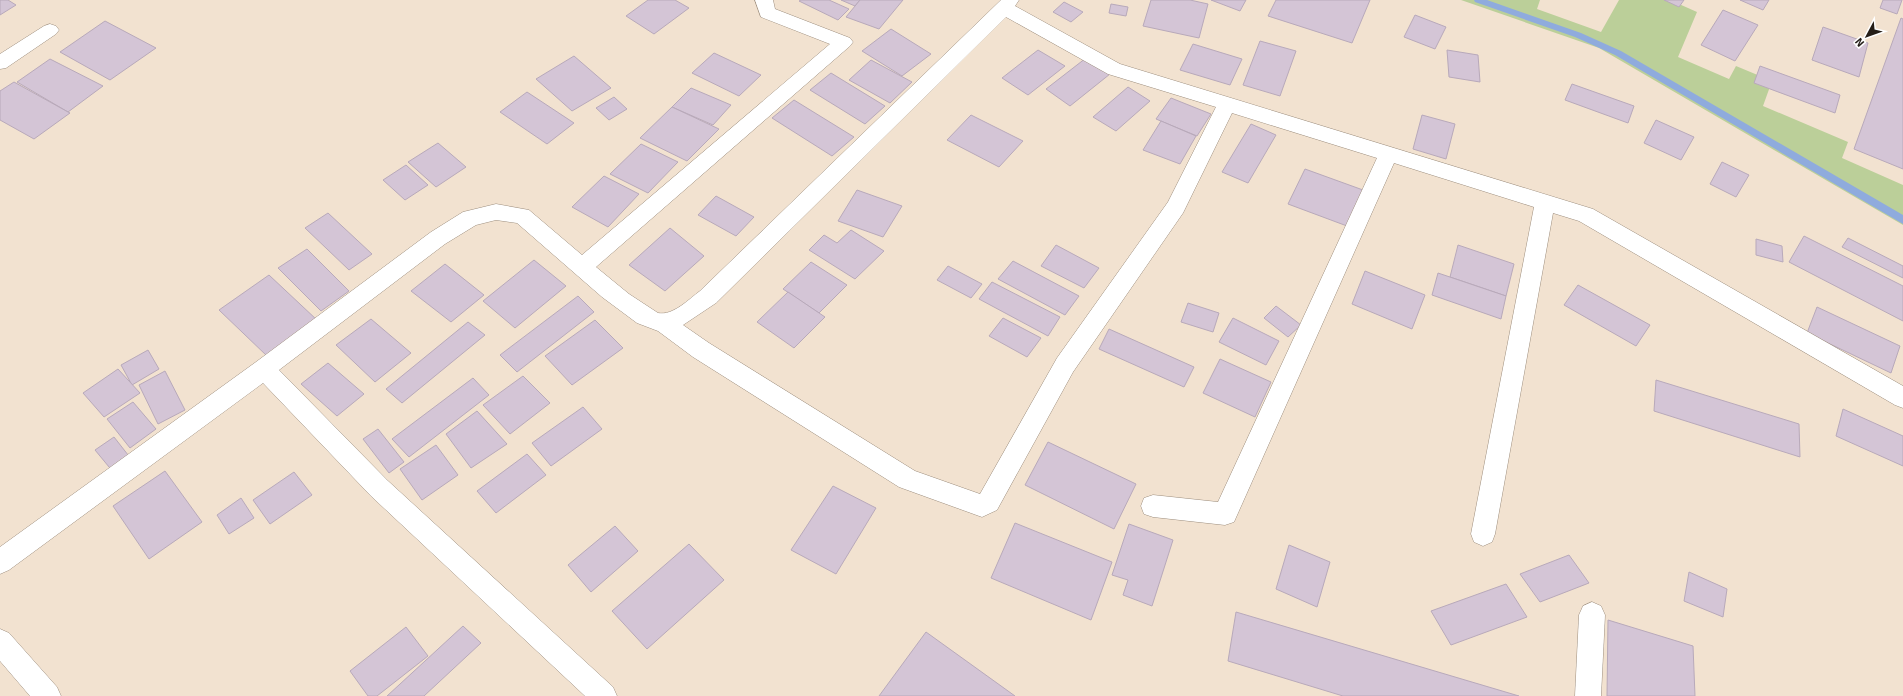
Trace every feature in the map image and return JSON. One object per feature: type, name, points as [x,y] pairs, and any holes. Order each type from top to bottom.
[{"type":"street","points":[[582,267],[844,42],[767,12],[764,0]]},
{"type":"street","points":[[663,323],[685,315],[708,297],[1007,4],[1114,69],[1586,215],[1903,398]]},
{"type":"street","points":[[0,63],[50,30]]},
{"type":"street","points":[[0,562],[264,369],[438,238],[470,218],[496,212],[522,216],[643,318],[663,323],[701,350],[907,479],[982,506],[989,502],[1065,365],[1176,207],[1227,104]]},
{"type":"street","points":[[1153,506],[1225,514],[1388,154]]},
{"type":"street","points":[[1483,534],[1545,203]]},
{"type":"street","points":[[264,369],[380,488],[604,696]]},
{"type":"street","points":[[1588,696],[1592,615]]},
{"type":"street","points":[[0,642],[48,696]]},
{"type":"green space","points":[[1461,0],[1540,0],[1537,9],[1601,32],[1619,0],[1670,0],[1697,12],[1678,57],[1729,79],[1736,66],[1772,81],[1763,106],[1848,142],[1842,158],[1903,185],[1903,225],[1599,48]]},
{"type":"building","points":[[0,0],[8,0],[16,5],[0,15]]},
{"type":"building","points":[[648,0],[675,0],[689,8],[654,34],[626,16]]},
{"type":"building","points":[[829,0],[849,9],[838,20],[799,1]]},
{"type":"building","points":[[841,0],[860,0],[855,6]]},
{"type":"building","points":[[860,0],[903,0],[879,29],[846,17]]},
{"type":"building","points":[[1151,0],[1190,0],[1208,4],[1199,38],[1143,26]]},
{"type":"building","points":[[1211,0],[1246,0],[1240,11]]},
{"type":"building","points":[[1276,0],[1370,0],[1352,43],[1268,16]]},
{"type":"building","points":[[1664,0],[1684,0],[1679,7]]},
{"type":"building","points":[[1740,0],[1769,0],[1763,10]]},
{"type":"building","points":[[1883,0],[1902,0],[1897,14],[1880,8]]},
{"type":"building","points":[[1064,2],[1083,12],[1071,22],[1053,12]]},
{"type":"building","points":[[1111,4],[1128,7],[1126,16],[1109,13]]},
{"type":"building","points":[[1723,10],[1758,25],[1735,61],[1701,45]]},
{"type":"building","points":[[1415,15],[1446,27],[1435,49],[1404,37]]},
{"type":"building","points":[[1901,18],[1903,19],[1903,169],[1854,149]]},
{"type":"building","points":[[105,21],[156,48],[110,80],[60,52]]},
{"type":"building","points":[[1823,27],[1868,43],[1859,77],[1812,60]]},
{"type":"building","points":[[891,29],[931,54],[902,76],[862,51]]},
{"type":"building","points":[[1260,41],[1296,51],[1280,96],[1243,85]]},
{"type":"building","points":[[1193,44],[1242,59],[1230,85],[1180,70]]},
{"type":"building","points":[[1038,50],[1065,66],[1028,95],[1002,78]]},
{"type":"building","points":[[1447,50],[1478,55],[1480,82],[1449,77]]},
{"type":"building","points":[[714,53],[761,75],[739,96],[692,73]]},
{"type":"building","points":[[574,56],[611,88],[572,111],[536,79]]},
{"type":"building","points":[[1086,58],[1110,74],[1070,106],[1046,89]]},
{"type":"building","points":[[50,59],[103,86],[68,112],[17,82]]},
{"type":"building","points":[[871,60],[912,82],[890,103],[849,80]]},
{"type":"building","points":[[1760,66],[1840,95],[1835,113],[1754,83]]},
{"type":"building","points":[[831,73],[885,106],[865,124],[810,90]]},
{"type":"building","points":[[14,82],[70,113],[34,139],[0,120],[0,91]]},
{"type":"building","points":[[1572,84],[1634,106],[1628,123],[1565,100]]},
{"type":"building","points":[[1128,87],[1150,101],[1116,131],[1093,117]]},
{"type":"building","points":[[691,88],[731,105],[713,125],[672,107]]},
{"type":"building","points":[[527,92],[574,123],[547,144],[500,112]]},
{"type":"building","points":[[614,97],[627,109],[609,120],[596,108]]},
{"type":"building","points":[[1171,98],[1211,114],[1197,136],[1156,119]]},
{"type":"building","points":[[794,100],[854,137],[832,156],[772,118]]},
{"type":"building","points":[[672,107],[719,129],[687,161],[640,138]]},
{"type":"building","points":[[971,115],[1023,141],[999,167],[947,140]]},
{"type":"building","points":[[1422,115],[1455,124],[1446,159],[1413,149]]},
{"type":"building","points":[[1656,120],[1694,137],[1681,160],[1644,143]]},
{"type":"building","points":[[1161,121],[1196,136],[1180,164],[1143,150]]},
{"type":"building","points":[[1251,124],[1276,135],[1248,183],[1222,172]]},
{"type":"building","points":[[438,143],[466,167],[436,187],[408,162]]},
{"type":"building","points":[[641,144],[678,162],[648,193],[610,174]]},
{"type":"building","points":[[1722,162],[1749,175],[1736,197],[1710,184]]},
{"type":"building","points":[[406,165],[428,185],[405,200],[383,180]]},
{"type":"building","points":[[1305,169],[1363,190],[1347,226],[1288,204]]},
{"type":"building","points":[[604,176],[639,194],[608,227],[572,207]]},
{"type":"building","points":[[857,190],[902,206],[883,237],[838,221]]},
{"type":"building","points":[[716,196],[754,217],[736,236],[698,215]]},
{"type":"building","points":[[328,213],[372,254],[349,270],[305,228]]},
{"type":"building","points":[[670,228],[704,256],[665,291],[629,265]]},
{"type":"building","points":[[851,230],[884,251],[855,279],[809,250],[824,235],[837,243]]},
{"type":"building","points":[[1804,236],[1903,286],[1903,321],[1789,262]]},
{"type":"building","points":[[1848,238],[1903,266],[1903,278],[1842,247]]},
{"type":"building","points":[[1756,239],[1782,246],[1783,262],[1756,255]]},
{"type":"building","points":[[1056,245],[1099,268],[1084,288],[1041,266]]},
{"type":"building","points":[[1458,245],[1514,264],[1506,296],[1450,277]]},
{"type":"building","points":[[307,249],[349,291],[321,311],[278,268]]},
{"type":"building","points":[[534,260],[566,286],[515,328],[483,301]]},
{"type":"building","points":[[1013,261],[1079,296],[1065,315],[998,279]]},
{"type":"building","points":[[811,262],[847,285],[819,313],[783,289]]},
{"type":"building","points":[[445,264],[484,295],[451,322],[411,291]]},
{"type":"building","points":[[948,266],[982,284],[971,298],[937,280]]},
{"type":"building","points":[[1365,271],[1425,295],[1412,329],[1352,304]]},
{"type":"building","points":[[1438,273],[1506,296],[1501,319],[1432,295]]},
{"type":"building","points":[[269,275],[317,320],[267,356],[219,310]]},
{"type":"building","points":[[992,282],[1060,317],[1048,336],[979,299]]},
{"type":"building","points":[[1578,285],[1650,325],[1636,346],[1564,305]]},
{"type":"building","points":[[788,292],[825,317],[794,348],[757,322]]},
{"type":"building","points":[[578,296],[594,312],[517,372],[500,355]]},
{"type":"building","points":[[1188,303],[1219,313],[1213,332],[1181,322]]},
{"type":"building","points":[[1276,306],[1301,325],[1288,337],[1264,318]]},
{"type":"building","points":[[1817,307],[1900,346],[1891,373],[1807,333]]},
{"type":"building","points":[[1003,318],[1041,338],[1027,357],[989,336]]},
{"type":"building","points":[[1233,318],[1279,341],[1266,365],[1219,342]]},
{"type":"building","points":[[371,319],[411,353],[375,382],[336,345]]},
{"type":"building","points":[[595,320],[623,348],[572,385],[545,356]]},
{"type":"building","points":[[468,322],[485,335],[402,403],[386,389]]},
{"type":"building","points":[[1109,329],[1194,367],[1184,387],[1099,349]]},
{"type":"building","points":[[148,350],[159,369],[132,385],[121,365]]},
{"type":"building","points":[[1220,359],[1271,382],[1255,417],[1203,393]]},
{"type":"building","points":[[328,363],[364,394],[337,416],[301,384]]},
{"type":"building","points":[[118,369],[140,393],[104,417],[83,393]]},
{"type":"building","points":[[165,371],[185,410],[158,424],[139,385]]},
{"type":"building","points":[[523,376],[550,403],[510,434],[483,405]]},
{"type":"building","points":[[473,378],[489,395],[409,457],[392,439]]},
{"type":"building","points":[[1656,380],[1799,424],[1800,457],[1654,411]]},
{"type":"building","points":[[133,402],[156,429],[130,448],[107,419]]},
{"type":"building","points":[[583,407],[602,429],[551,466],[532,443]]},
{"type":"building","points":[[1843,409],[1903,436],[1903,466],[1836,436]]},
{"type":"building","points":[[477,411],[507,444],[471,468],[446,434]]},
{"type":"building","points":[[378,429],[404,462],[389,473],[363,439]]},
{"type":"building","points":[[114,437],[132,460],[114,473],[95,450]]},
{"type":"building","points":[[1048,442],[1136,484],[1114,529],[1025,485]]},
{"type":"building","points":[[436,445],[458,475],[422,500],[400,469]]},
{"type":"building","points":[[527,454],[546,475],[496,513],[477,491]]},
{"type":"building","points":[[165,471],[202,522],[149,559],[113,506]]},
{"type":"building","points":[[294,472],[312,495],[270,524],[253,500]]},
{"type":"building","points":[[833,486],[876,508],[836,574],[791,550]]},
{"type":"building","points":[[241,498],[254,518],[229,534],[217,515]]},
{"type":"building","points":[[1015,523],[1112,562],[1091,620],[991,578]]},
{"type":"building","points":[[1129,524],[1173,540],[1152,606],[1123,595],[1128,580],[1112,575]]},
{"type":"building","points":[[615,526],[638,551],[591,592],[568,565]]},
{"type":"building","points":[[689,544],[724,580],[647,649],[612,611]]},
{"type":"building","points":[[1289,545],[1330,562],[1317,607],[1276,589]]},
{"type":"building","points":[[1569,555],[1589,583],[1540,602],[1520,574]]},
{"type":"building","points":[[1689,572],[1727,589],[1723,617],[1684,601]]},
{"type":"building","points":[[1506,584],[1527,617],[1451,645],[1431,611]]},
{"type":"building","points":[[1236,612],[1519,696],[1343,696],[1228,661]]},
{"type":"building","points":[[1608,620],[1693,646],[1695,696],[1607,696]]},
{"type":"building","points":[[463,626],[481,643],[424,696],[387,696]]},
{"type":"building","points":[[406,627],[428,656],[377,696],[368,696],[350,671]]},
{"type":"building","points":[[926,632],[1015,696],[879,696]]},
{"type":"waterway","points":[[1478,0],[1578,35],[1618,53],[1903,220]]}]
